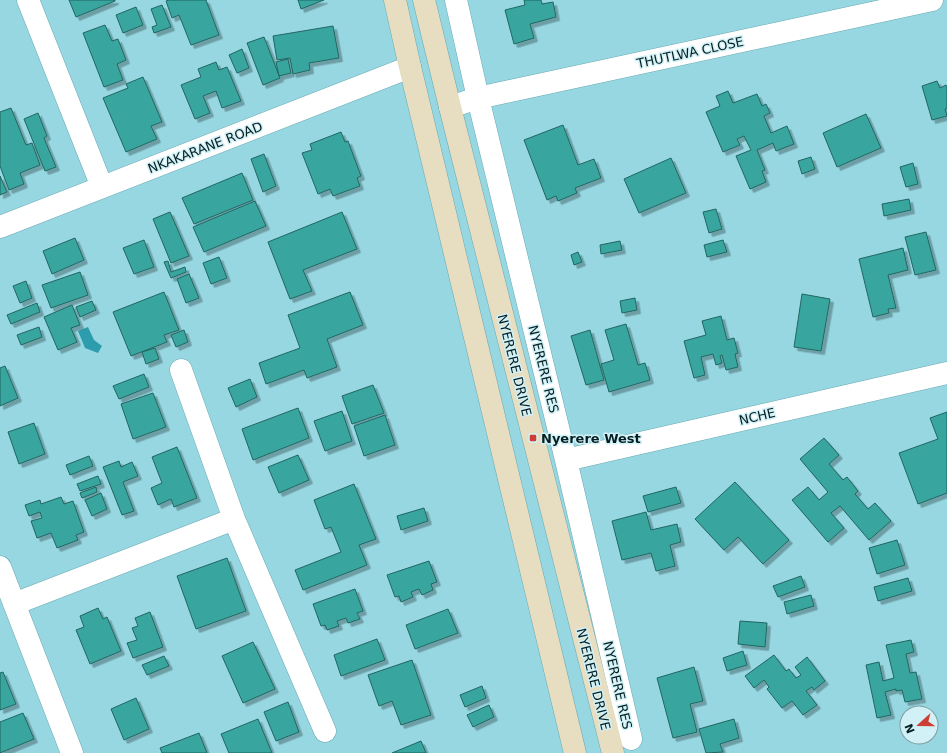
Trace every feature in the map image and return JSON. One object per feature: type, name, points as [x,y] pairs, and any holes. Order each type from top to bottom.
[{"type":"main road","points":[[395,0],[575,753]]},
{"type":"main road","name":"NYERERE DRIVE","points":[[424,0],[612,753]]},
{"type":"street","points":[[28,0],[102,187]]},
{"type":"street","name":"NYERERE RES","points":[[456,0],[631,739]]},
{"type":"street","name":"THUTLWA CLOSE","points":[[450,107],[478,98],[932,0]]},
{"type":"street","name":"NKAKARANE ROAD","points":[[0,227],[410,67]]},
{"type":"street","points":[[181,370],[234,519],[325,731]]},
{"type":"street","name":"NCHE","points":[[566,460],[947,373]]},
{"type":"street","points":[[14,604],[234,519]]},
{"type":"street","points":[[0,567],[72,753]]},
{"type":"water","points":[[88,327],[94,340],[102,346],[98,353],[85,348],[78,331]]},
{"type":"building","points":[[69,0],[115,0],[115,1],[76,17]]},
{"type":"building","points":[[206,0],[219,35],[191,45],[179,15],[172,18],[166,1]]},
{"type":"building","points":[[298,0],[324,0],[301,9]]},
{"type":"building","points":[[524,0],[541,0],[542,4],[553,2],[556,17],[530,24],[534,38],[514,44],[505,10],[525,5]]},
{"type":"building","points":[[162,5],[171,27],[154,33],[152,27],[157,25],[151,9]]},
{"type":"building","points":[[136,7],[143,25],[123,33],[116,15]]},
{"type":"building","points":[[105,25],[112,41],[118,39],[126,60],[117,64],[123,80],[104,87],[83,33]]},
{"type":"building","points":[[333,26],[339,58],[309,63],[310,70],[293,74],[290,58],[277,60],[273,36]]},
{"type":"building","points":[[264,37],[280,78],[263,85],[247,43]]},
{"type":"building","points":[[242,49],[249,68],[237,73],[229,55]]},
{"type":"building","points":[[288,59],[291,73],[279,76],[276,62]]},
{"type":"building","points":[[216,62],[219,70],[227,67],[241,101],[222,108],[216,91],[203,96],[210,113],[195,119],[181,85],[201,77],[198,69]]},
{"type":"building","points":[[143,77],[162,122],[151,126],[157,139],[126,152],[103,98],[128,88],[126,84]]},
{"type":"building","points":[[937,81],[940,88],[946,85],[947,87],[947,108],[945,109],[947,116],[932,120],[922,86]]},
{"type":"building","points":[[728,91],[733,103],[757,94],[762,106],[766,104],[770,113],[764,116],[771,133],[787,126],[794,144],[776,151],[773,143],[757,150],[765,170],[762,171],[766,182],[750,189],[736,156],[751,150],[744,136],[737,139],[740,145],[723,152],[706,112],[720,106],[716,96]]},
{"type":"building","points":[[11,108],[26,145],[32,143],[40,165],[20,173],[24,184],[9,190],[0,166],[0,112]]},
{"type":"building","points":[[38,113],[47,136],[44,138],[56,167],[45,171],[24,119]]},
{"type":"building","points":[[866,114],[881,148],[837,167],[823,133]]},
{"type":"building","points":[[563,125],[578,165],[594,159],[601,178],[575,188],[577,193],[558,201],[556,196],[547,200],[524,140]]},
{"type":"building","points":[[341,132],[345,142],[348,141],[361,176],[357,178],[360,186],[333,196],[330,189],[318,194],[302,153],[312,150],[310,144]]},
{"type":"building","points":[[264,154],[276,186],[263,192],[251,159]]},
{"type":"building","points":[[811,157],[815,169],[802,174],[798,161]]},
{"type":"building","points":[[671,158],[686,193],[639,213],[624,179]]},
{"type":"building","points":[[913,163],[918,184],[906,187],[900,167]]},
{"type":"building","points":[[242,173],[253,200],[194,224],[182,198]]},
{"type":"building","points":[[0,176],[7,192],[0,195]]},
{"type":"building","points":[[909,199],[911,210],[884,216],[882,204]]},
{"type":"building","points":[[255,201],[266,226],[204,252],[193,227]]},
{"type":"building","points":[[716,209],[722,229],[709,233],[703,212]]},
{"type":"building","points":[[170,212],[189,256],[171,263],[153,219]]},
{"type":"building","points":[[342,212],[357,249],[303,270],[312,291],[290,299],[268,242]]},
{"type":"building","points":[[926,232],[936,270],[915,275],[905,237]]},
{"type":"building","points":[[75,238],[84,260],[52,274],[43,251]]},
{"type":"building","points":[[144,240],[154,267],[134,274],[123,248]]},
{"type":"building","points":[[723,240],[727,252],[707,257],[704,245]]},
{"type":"building","points":[[620,241],[622,250],[601,254],[600,245]]},
{"type":"building","points":[[903,248],[908,270],[888,275],[896,308],[888,309],[889,313],[873,317],[859,259]]},
{"type":"building","points":[[578,252],[582,262],[574,265],[571,255]]},
{"type":"building","points":[[219,257],[227,278],[211,284],[203,263]]},
{"type":"building","points":[[168,261],[171,272],[185,267],[186,272],[171,278],[164,262]]},
{"type":"building","points":[[80,272],[88,295],[51,308],[42,285]]},
{"type":"building","points":[[189,274],[199,298],[186,303],[177,279]]},
{"type":"building","points":[[26,281],[32,298],[20,303],[13,286]]},
{"type":"building","points":[[164,292],[179,330],[164,335],[167,342],[131,356],[113,312]]},
{"type":"building","points":[[350,292],[363,325],[327,339],[337,367],[307,378],[304,370],[266,384],[259,363],[300,348],[288,315]]},
{"type":"building","points":[[802,294],[830,299],[821,351],[794,347]]},
{"type":"building","points":[[635,298],[637,310],[622,313],[620,301]]},
{"type":"building","points":[[92,301],[96,310],[80,317],[76,307]]},
{"type":"building","points":[[37,303],[40,312],[11,324],[7,315]]},
{"type":"building","points":[[72,305],[80,325],[71,328],[77,342],[58,350],[44,317]]},
{"type":"building","points":[[721,316],[727,340],[734,338],[738,353],[735,354],[738,367],[726,370],[722,355],[720,356],[722,363],[716,365],[713,354],[701,357],[705,375],[694,378],[684,341],[706,335],[702,321]]},
{"type":"building","points":[[626,324],[638,365],[645,363],[650,380],[609,392],[601,364],[614,360],[605,330]]},
{"type":"building","points":[[39,327],[42,337],[21,345],[17,335]]},
{"type":"building","points":[[184,330],[188,342],[176,347],[171,335]]},
{"type":"building","points":[[590,330],[604,380],[586,385],[571,336]]},
{"type":"building","points":[[155,348],[159,359],[146,364],[142,352]]},
{"type":"building","points":[[5,366],[18,398],[0,406],[0,368]]},
{"type":"building","points":[[144,374],[149,387],[119,399],[113,386]]},
{"type":"building","points":[[250,379],[257,397],[236,407],[228,388]]},
{"type":"building","points":[[373,385],[384,413],[352,424],[342,396]]},
{"type":"building","points":[[153,393],[166,427],[133,439],[121,404]]},
{"type":"building","points":[[298,408],[309,438],[253,460],[242,429]]},
{"type":"building","points":[[342,411],[352,441],[325,451],[314,421]]},
{"type":"building","points":[[947,412],[947,493],[918,504],[899,453],[938,439],[930,418]]},
{"type":"building","points":[[385,415],[395,445],[364,456],[354,426]]},
{"type":"building","points":[[34,423],[45,454],[19,464],[8,432]]},
{"type":"building","points":[[824,438],[839,455],[829,464],[843,480],[847,477],[858,491],[855,494],[868,509],[875,503],[891,521],[869,540],[840,506],[831,513],[844,528],[828,542],[792,500],[808,487],[819,500],[828,492],[800,459]]},
{"type":"building","points":[[177,447],[197,498],[174,507],[171,499],[158,505],[151,488],[162,483],[152,457]]},
{"type":"building","points":[[298,455],[309,480],[279,493],[268,467]]},
{"type":"building","points":[[89,456],[93,466],[70,475],[66,465]]},
{"type":"building","points":[[119,461],[121,467],[132,462],[138,476],[123,482],[134,511],[122,515],[103,467]]},
{"type":"building","points":[[98,476],[101,484],[80,491],[77,484]]},
{"type":"building","points":[[735,482],[789,540],[763,564],[738,537],[724,550],[695,519]]},
{"type":"building","points":[[354,484],[376,539],[359,545],[367,565],[303,590],[295,570],[341,552],[331,527],[325,529],[314,500]]},
{"type":"building","points":[[96,487],[97,492],[82,498],[80,493]]},
{"type":"building","points":[[676,487],[681,503],[648,512],[643,496]]},
{"type":"building","points":[[101,493],[107,509],[92,516],[85,500]]},
{"type":"building","points":[[61,497],[64,504],[73,501],[84,532],[76,535],[78,540],[57,548],[51,533],[37,538],[31,521],[42,518],[40,512],[29,516],[25,505],[40,500],[41,504]]},
{"type":"building","points":[[424,508],[428,521],[401,530],[397,516]]},
{"type":"building","points":[[646,512],[651,530],[677,524],[681,542],[670,545],[675,566],[656,571],[651,553],[622,560],[612,521]]},
{"type":"building","points":[[897,540],[905,565],[877,574],[869,548]]},
{"type":"building","points":[[227,558],[246,611],[196,629],[177,576]]},
{"type":"building","points":[[429,561],[437,582],[431,584],[433,590],[422,595],[419,589],[411,592],[413,597],[401,602],[399,596],[395,597],[387,575]]},
{"type":"building","points":[[801,576],[805,587],[778,597],[773,586]]},
{"type":"building","points":[[908,578],[912,591],[878,601],[874,587]]},
{"type":"building","points":[[355,589],[363,611],[357,613],[360,619],[348,623],[346,618],[337,621],[339,626],[327,630],[325,625],[321,626],[313,604]]},
{"type":"building","points":[[811,595],[814,606],[787,614],[784,602]]},
{"type":"building","points":[[98,608],[103,619],[107,617],[121,651],[90,664],[76,630],[84,627],[80,616]]},
{"type":"building","points":[[448,609],[458,633],[415,649],[406,625]]},
{"type":"building","points":[[150,612],[163,647],[133,658],[127,643],[137,640],[132,628],[138,626],[135,618]]},
{"type":"building","points":[[740,621],[767,623],[765,647],[738,644]]},
{"type":"building","points":[[377,639],[385,660],[341,676],[334,655]]},
{"type":"building","points":[[911,640],[914,652],[906,654],[910,673],[916,672],[922,699],[905,702],[902,690],[896,691],[896,689],[885,692],[891,715],[877,718],[866,665],[879,662],[883,681],[894,678],[886,645]]},
{"type":"building","points":[[253,642],[275,689],[243,703],[222,656]]},
{"type":"building","points":[[743,651],[747,665],[727,671],[723,658]]},
{"type":"building","points":[[774,655],[786,671],[789,669],[796,678],[801,675],[795,667],[807,657],[825,681],[814,690],[812,687],[806,691],[817,705],[803,715],[792,701],[782,708],[767,689],[769,687],[764,680],[754,688],[745,676]]},
{"type":"building","points":[[164,656],[169,666],[147,675],[142,665]]},
{"type":"building","points":[[412,660],[431,715],[401,725],[392,701],[379,706],[368,675]]},
{"type":"building","points":[[694,667],[703,701],[690,704],[697,732],[673,738],[657,678]]},
{"type":"building","points":[[3,672],[16,704],[0,710],[0,673]]},
{"type":"building","points":[[482,686],[486,698],[465,707],[460,695]]},
{"type":"building","points":[[136,698],[149,729],[124,740],[111,709]]},
{"type":"building","points":[[288,702],[299,732],[276,741],[264,712]]},
{"type":"building","points":[[489,705],[494,717],[473,727],[467,715]]},
{"type":"building","points":[[23,713],[34,739],[0,753],[0,722]]},
{"type":"building","points":[[258,719],[272,753],[229,753],[221,734]]},
{"type":"building","points":[[734,719],[739,738],[720,744],[723,752],[706,753],[699,729]]},
{"type":"building","points":[[199,733],[207,753],[162,753],[160,748]]},
{"type":"building","points":[[421,741],[426,753],[392,753]]},
{"type":"place","name":"Nyerere West","points":[[533,438]]}]
